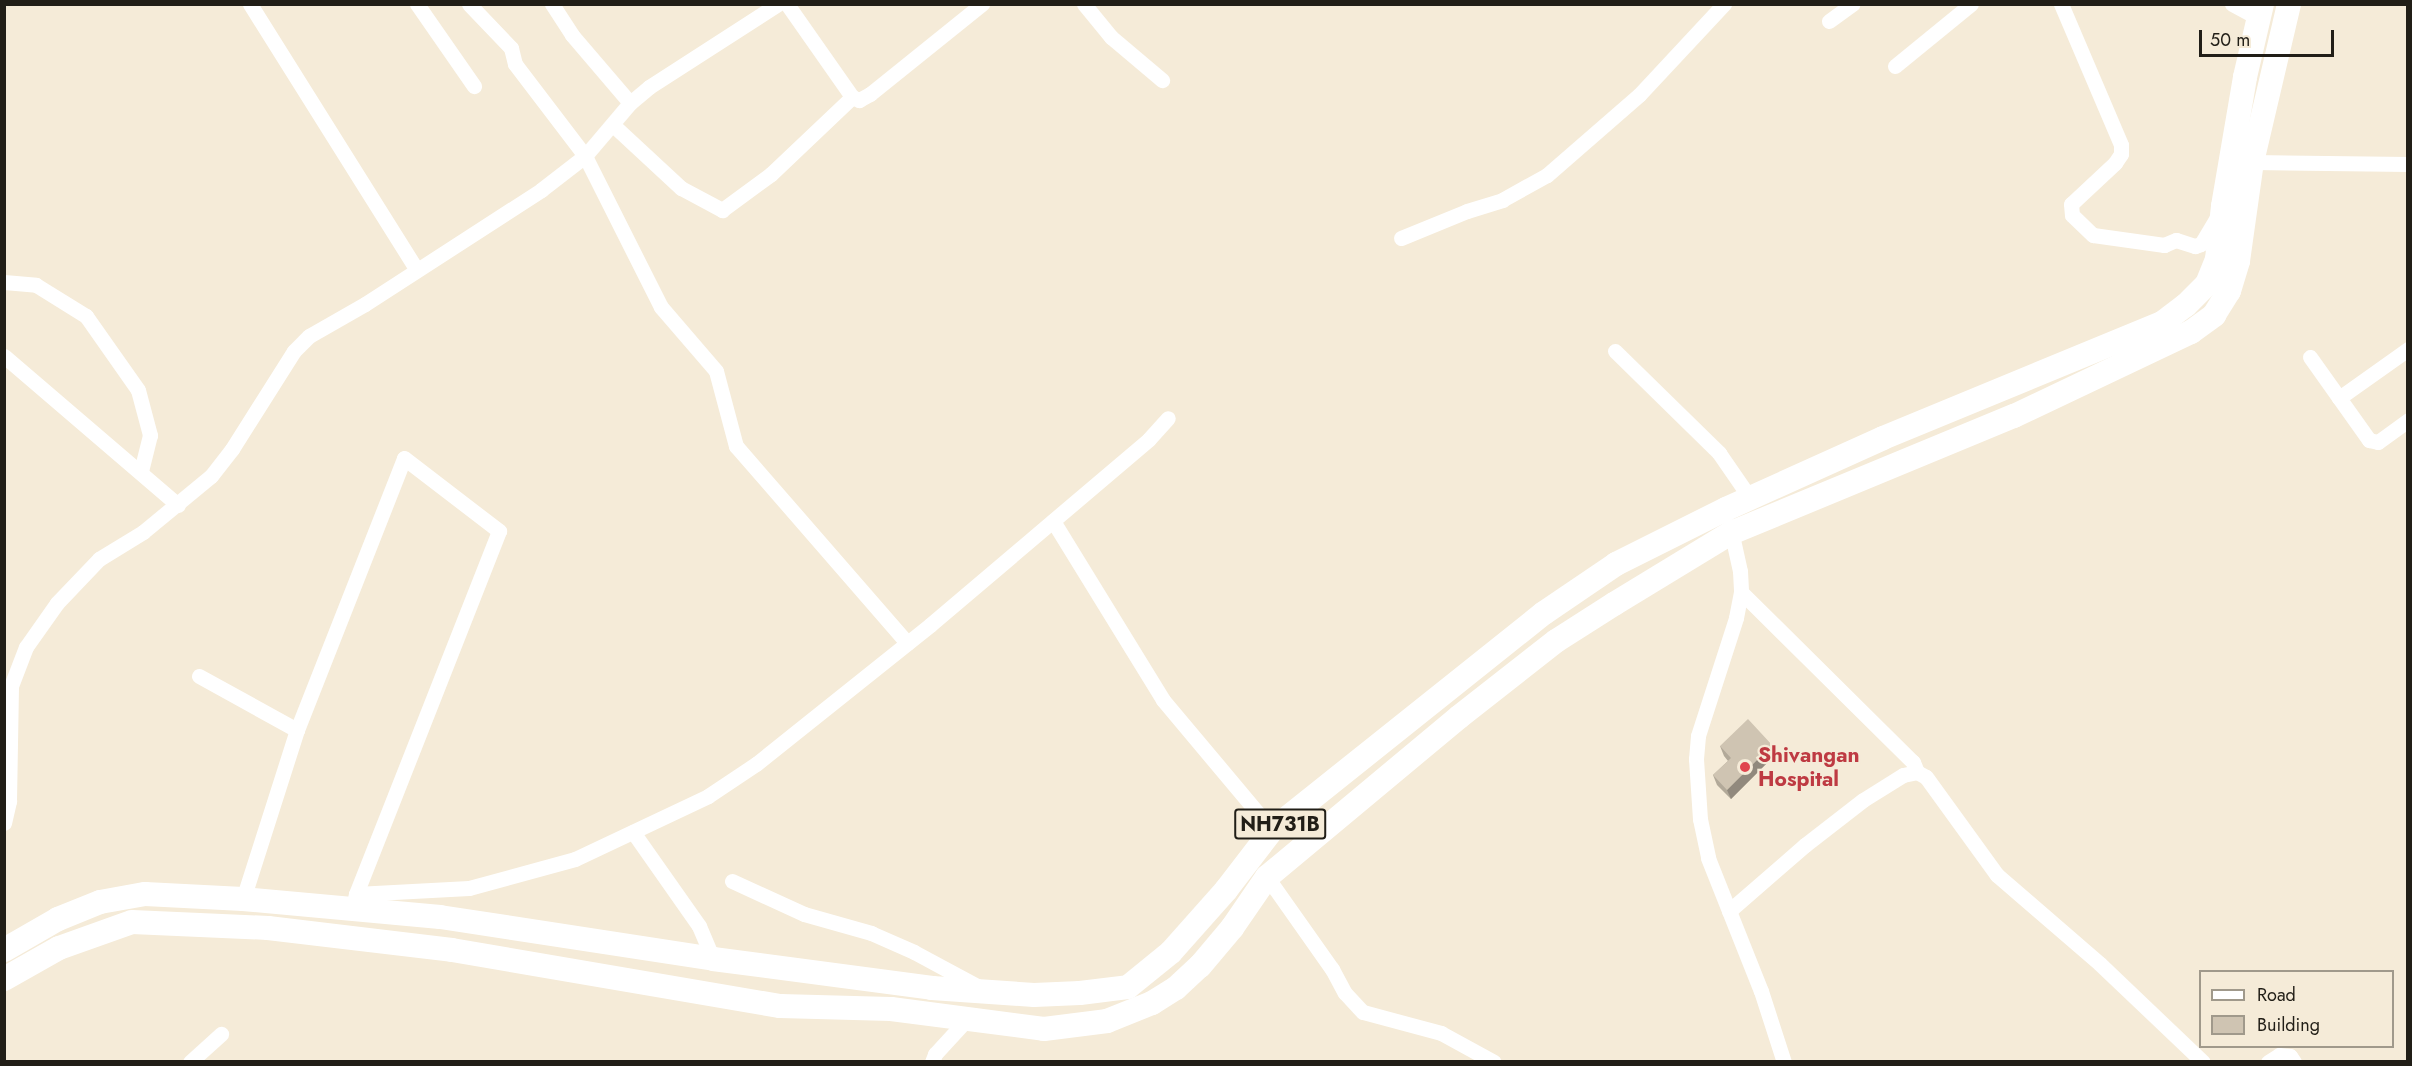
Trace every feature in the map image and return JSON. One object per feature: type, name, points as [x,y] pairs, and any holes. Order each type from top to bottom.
[{"type":"highway","points":[[4,979],[59,948],[132,922],[143,922],[268,928],[452,950],[780,1006],[891,1009],[969,1017],[1044,1029],[1107,1021],[1152,1003],[1176,988],[1200,966],[1232,928],[1267,877],[1459,717],[1556,641],[1731,533],[2014,416],[2191,332],[2214,315],[2229,291],[2238,261],[2252,162],[2289,4]]},
{"type":"highway","name":"NH731B","points":[[4,950],[58,919],[100,902],[145,894],[354,902],[713,959],[991,993],[1080,993],[1128,987],[1171,952],[1226,890],[1272,830],[1544,613],[1616,564],[1726,509],[1883,438],[2162,323],[2186,305],[2207,284],[2217,259],[2223,206],[2260,11]]},
{"type":"street","points":[[250,4],[417,270]]},
{"type":"street","points":[[417,4],[474,86]]},
{"type":"street","points":[[470,4],[511,48],[515,64],[585,156],[661,306],[716,372],[736,446],[907,643]]},
{"type":"street","points":[[552,4],[572,35],[630,103]]},
{"type":"street","points":[[4,823],[9,801],[11,686],[27,647],[57,603],[99,559],[143,532],[211,476],[232,449],[294,351],[309,336],[366,304],[541,190],[585,156],[630,103],[649,87],[778,4]]},
{"type":"street","points":[[787,4],[852,97],[859,100],[870,94],[982,4]]},
{"type":"street","points":[[1084,4],[1111,37],[1162,80]]},
{"type":"street","points":[[1401,238],[1467,211],[1502,200],[1547,175],[1639,95],[1724,4]]},
{"type":"street","points":[[1829,21],[1852,4]]},
{"type":"street","points":[[1895,66],[1971,4]]},
{"type":"street","points":[[2061,4],[2121,145],[2121,154],[2115,164],[2071,204],[2072,215],[2088,232],[2098,236],[2164,245],[2176,240],[2195,246],[2207,237],[2223,206]]},
{"type":"street","points":[[2232,4],[2260,11]]},
{"type":"street","points":[[613,124],[681,188],[722,210],[771,174],[852,97]]},
{"type":"street","points":[[2252,162],[2408,164]]},
{"type":"street","points":[[4,282],[36,285],[86,316],[138,390],[150,435],[141,472]]},
{"type":"street","points":[[2339,398],[2408,349]]},
{"type":"street","points":[[1616,351],[1719,453],[1750,498]]},
{"type":"street","points":[[4,356],[178,505]]},
{"type":"street","points":[[2310,357],[2366,437],[2373,442],[2408,420]]},
{"type":"street","points":[[243,899],[297,730],[404,458],[499,531],[354,902],[469,888],[575,860],[708,796],[756,764],[907,643],[1149,439],[1168,418]]},
{"type":"street","points":[[1726,509],[1740,571],[1741,592],[1698,736],[1695,759],[1700,819],[1708,858],[1761,991],[1784,1062]]},
{"type":"street","points":[[1053,521],[1163,700],[1272,830]]},
{"type":"street","points":[[1741,592],[1913,762],[1917,772]]},
{"type":"street","points":[[199,676],[297,730]]},
{"type":"street","points":[[1729,911],[1805,845],[1863,800],[1903,774],[1917,772],[1926,777],[1973,844],[2004,882],[2100,964],[2203,1062]]},
{"type":"street","points":[[633,832],[699,926],[713,959]]},
{"type":"street","points":[[1267,877],[1332,969],[1345,993],[1363,1012],[1441,1033],[1494,1062]]},
{"type":"street","points":[[732,881],[804,914],[870,933],[914,952],[991,993]]},
{"type":"street","points":[[918,1062],[933,1058],[969,1017]]},
{"type":"street","points":[[190,1062],[221,1034]]},
{"type":"street","points":[[2268,1062],[2279,1055],[2290,1056],[2294,1062]]},
{"type":"building","points":[[1748,719],[1772,745],[1727,790],[1713,775],[1731,758],[1720,746]]},
{"type":"place","name":"Shivangan Hospital","points":[[1745,767]]}]
